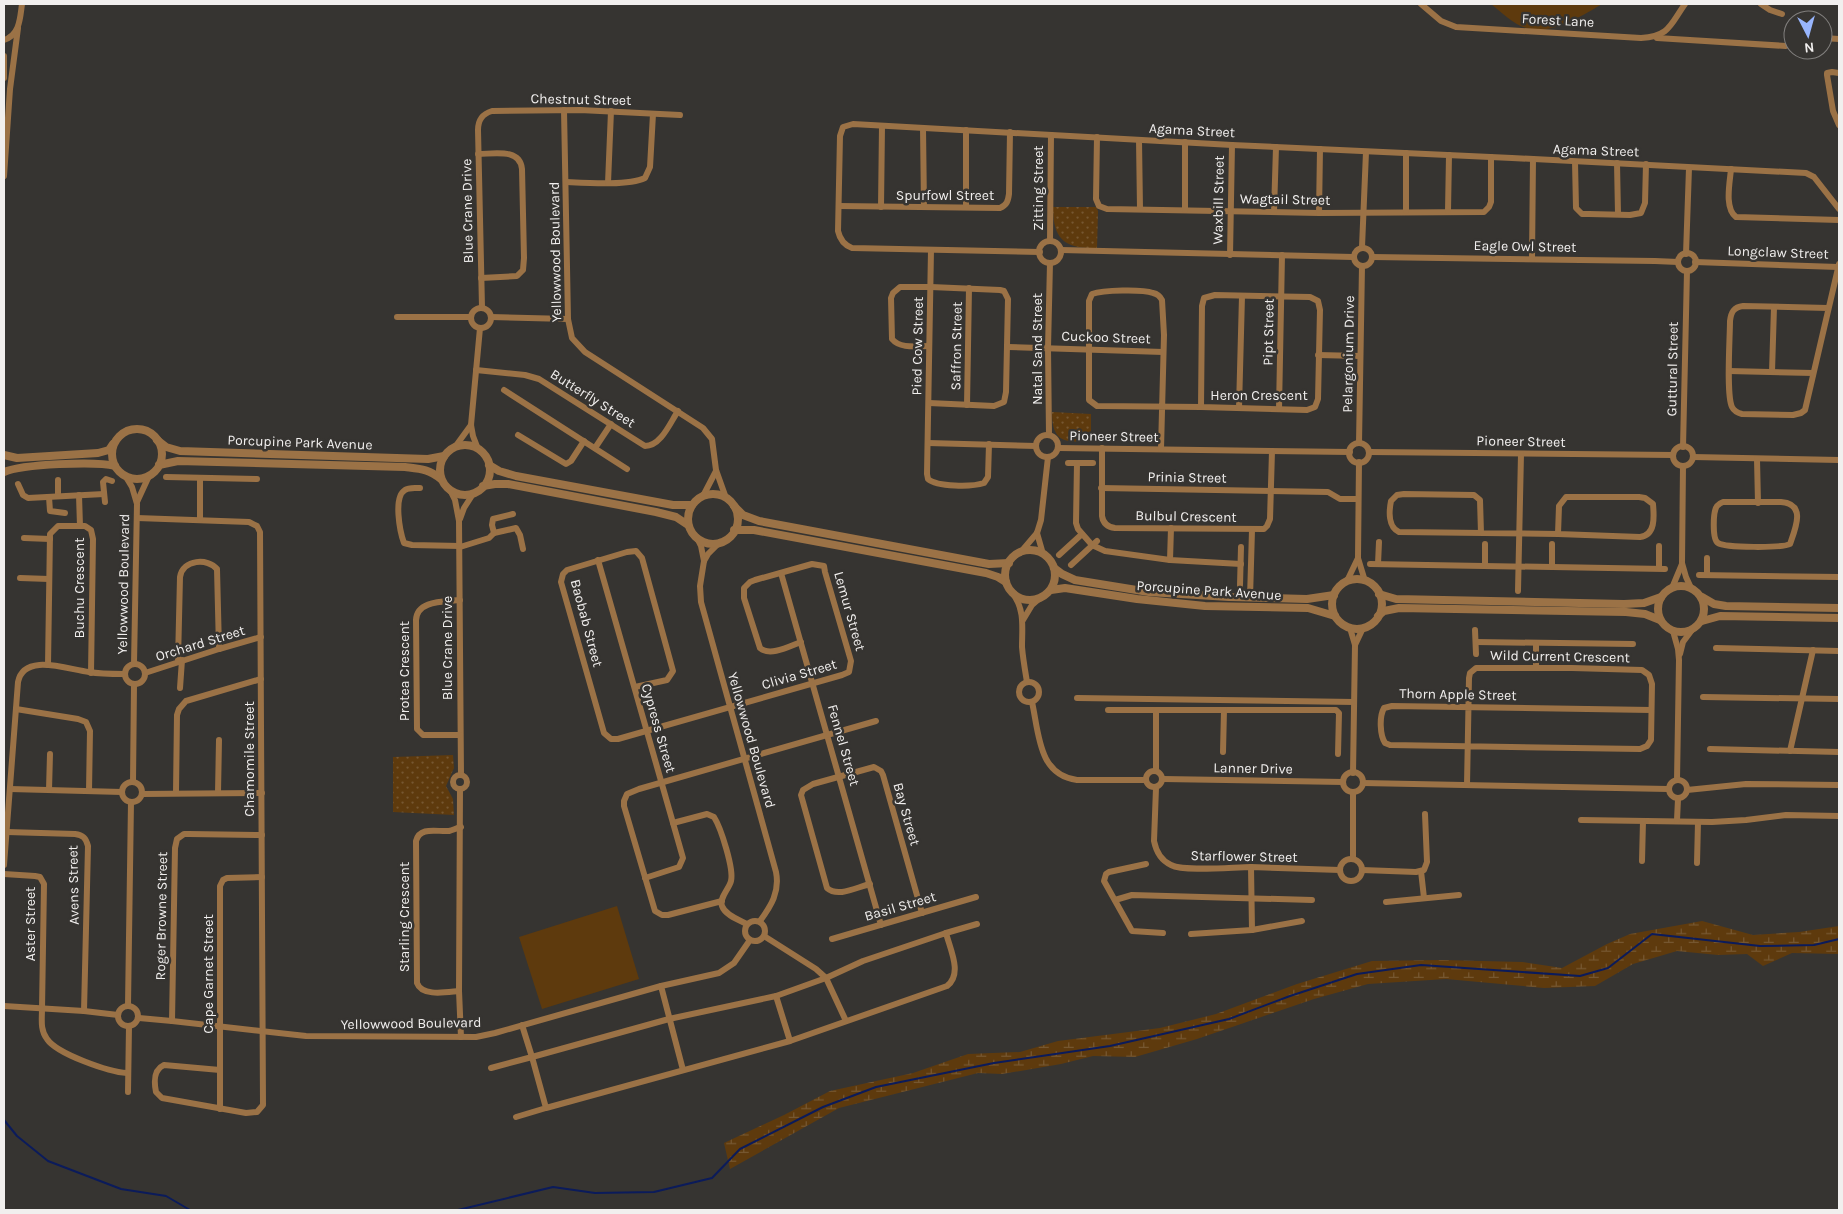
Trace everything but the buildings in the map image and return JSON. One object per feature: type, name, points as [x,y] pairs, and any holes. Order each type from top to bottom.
[{"type":"street","points":[[4,176],[10,89],[22,4]]},
{"type":"street","name":"Forest Lane","points":[[1421,4],[1445,24],[1456,28],[1651,37],[1783,46]]},
{"type":"street","points":[[1651,37],[1665,32],[1685,4]]},
{"type":"street","points":[[1761,4],[1782,14]]},
{"type":"street","points":[[4,40],[12,36],[18,28]]},
{"type":"street","points":[[4,56],[4,78]]},
{"type":"street","points":[[1839,74],[1827,73],[1833,111],[1839,125]]},
{"type":"street","name":"Chestnut Street","points":[[482,116],[492,111],[564,110],[680,115]]},
{"type":"street","name":"Yellowwood Boulevard","points":[[564,110],[568,319],[572,338],[580,348],[703,428],[714,447],[716,470],[726,498]]},
{"type":"street","points":[[608,183],[611,111]]},
{"type":"street","points":[[566,182],[608,183],[639,181],[648,175],[653,114]]},
{"type":"street","name":"Blue Crane Drive","points":[[482,116],[478,125],[482,307]]},
{"type":"street","name":"Agama Street","points":[[1040,252],[847,247],[839,236],[841,131],[846,125],[853,124],[1320,150],[1646,164],[1810,174],[1839,209]]},
{"type":"street","points":[[881,207],[882,126]]},
{"type":"street","points":[[923,128],[924,207]]},
{"type":"street","points":[[966,130],[966,207]]},
{"type":"street","name":"Spurfowl Street","points":[[839,206],[1000,208],[1007,204],[1009,194],[1010,132]]},
{"type":"street","name":"Zitting Street","points":[[1050,241],[1051,135]]},
{"type":"street","name":"Wagtail Street","points":[[1097,137],[1097,203],[1107,209],[1318,213],[1480,212],[1487,209],[1491,202],[1491,157]]},
{"type":"street","points":[[1139,140],[1140,209]]},
{"type":"street","points":[[1185,142],[1185,210]]},
{"type":"street","name":"Waxbill Street","points":[[1230,255],[1229,211],[1232,145]]},
{"type":"street","points":[[1274,212],[1276,147]]},
{"type":"street","points":[[1318,213],[1320,150]]},
{"type":"street","points":[[1362,248],[1366,152]]},
{"type":"street","points":[[1406,153],[1406,211]]},
{"type":"street","points":[[478,154],[513,154],[520,160],[522,169],[524,238],[524,265],[521,274],[513,278],[481,278]]},
{"type":"street","points":[[1448,211],[1449,156]]},
{"type":"street","points":[[1532,259],[1533,159]]},
{"type":"street","points":[[1575,162],[1575,201],[1578,211],[1586,214],[1636,215],[1643,210],[1646,164]]},
{"type":"street","points":[[1617,164],[1618,214]]},
{"type":"street","points":[[1686,254],[1689,168]]},
{"type":"street","points":[[1731,170],[1730,207],[1732,214],[1736,217],[1839,220]]},
{"type":"street","points":[[1050,241],[1057,243],[1061,250],[1060,258],[1050,263],[1043,260],[1040,252],[1043,244],[1050,241]]},
{"type":"street","points":[[1362,248],[1371,252],[1372,257],[1369,264],[1362,266],[1358,265],[1353,257],[1356,250],[1362,248]]},
{"type":"street","name":"Pied Cow Street","points":[[931,250],[927,474],[931,482],[939,485],[984,484],[988,477],[989,444]]},
{"type":"street","points":[[1061,250],[1353,257]]},
{"type":"street","points":[[1686,254],[1691,255],[1695,262],[1694,267],[1687,271],[1681,269],[1678,262],[1682,255],[1686,254]]},
{"type":"street","name":"Pipt Street","points":[[1279,409],[1282,255]]},
{"type":"street","name":"Eagle Owl Street","points":[[1372,257],[1678,262]]},
{"type":"street","name":"Longclaw Street","points":[[1695,262],[1839,265]]},
{"type":"street","name":"Natal Sand Street","points":[[1049,436],[1048,348],[1050,263]]},
{"type":"street","points":[[1828,308],[1743,306],[1734,309],[1730,321],[1729,371],[1732,408],[1738,413],[1756,414],[1800,413],[1806,407],[1839,265]]},
{"type":"street","name":"Pelargonium Drive","points":[[1359,443],[1362,266]]},
{"type":"street","name":"Guttural Street","points":[[1683,446],[1687,271]]},
{"type":"street","points":[[929,346],[903,346],[892,339],[891,298],[893,292],[900,287],[970,288],[1000,290],[1006,294],[1008,299],[1008,347],[1004,402],[994,406],[929,403]]},
{"type":"street","name":"Saffron Street","points":[[967,405],[970,288]]},
{"type":"street","points":[[1089,349],[1089,301],[1092,294],[1105,291],[1151,292],[1160,296],[1163,306],[1161,449]]},
{"type":"street","name":"Heron Crescent","points":[[1089,349],[1088,395],[1092,404],[1097,406],[1307,410],[1315,407],[1318,399],[1320,310],[1318,301],[1310,297],[1209,296],[1204,298],[1202,301],[1201,407]]},
{"type":"street","points":[[1239,408],[1242,296]]},
{"type":"street","points":[[482,307],[489,312],[491,317],[488,325],[480,328],[474,326],[470,317],[474,310],[482,307]]},
{"type":"street","points":[[1772,372],[1774,307]]},
{"type":"street","points":[[397,318],[470,317]]},
{"type":"street","points":[[491,317],[568,319]]},
{"type":"street","points":[[480,328],[471,425],[472,436],[489,465],[489,474],[483,486]]},
{"type":"street","name":"Cuckoo Street","points":[[1008,347],[1163,352]]},
{"type":"street","points":[[1318,355],[1360,356]]},
{"type":"street","name":"Butterfly Street","points":[[476,370],[525,375],[539,379],[641,444],[648,446],[658,440],[678,411]]},
{"type":"street","points":[[1729,371],[1813,373]]},
{"type":"street","points":[[504,390],[628,469]]},
{"type":"street","points":[[595,448],[611,424]]},
{"type":"street","points":[[471,425],[455,447],[444,456],[440,467],[441,479],[450,490],[457,494],[472,494],[483,486],[508,484],[619,505],[671,515],[688,525],[697,538],[704,542],[712,543],[726,540],[734,530],[737,518],[734,506]]},
{"type":"street","points":[[4,455],[18,458],[98,453],[109,450],[124,433],[136,430],[148,432],[157,440],[162,452],[159,465],[149,476],[138,479],[126,476],[115,466],[104,463],[20,467],[4,472]]},
{"type":"street","points":[[518,435],[566,464],[571,461],[584,441]]},
{"type":"street","points":[[1049,436],[1055,438],[1058,448],[1054,454],[1048,457],[1038,452],[1036,446],[1039,439],[1049,436]]},
{"type":"street","name":"Porcupine Park Avenue","points":[[157,440],[166,447],[180,451],[428,459],[444,456]]},
{"type":"street","points":[[115,442],[112,454],[115,466]]},
{"type":"street","points":[[928,443],[1036,446]]},
{"type":"street","points":[[1359,443],[1365,444],[1369,452],[1367,458],[1359,462],[1351,458],[1350,452],[1352,447],[1359,443]]},
{"type":"street","points":[[455,447],[467,446],[478,449]]},
{"type":"street","points":[[1683,466],[1675,461],[1674,455],[1676,450],[1683,446],[1691,451],[1693,457]]},
{"type":"street","name":"Pioneer Street","points":[[1058,448],[1350,452]]},
{"type":"street","name":"Bulbul Crescent","points":[[1102,448],[1103,521],[1110,528],[1252,530],[1264,528],[1269,523],[1272,451]]},
{"type":"street","name":"Pioneer Street","points":[[1369,452],[1674,455]]},
{"type":"street","points":[[1518,592],[1521,454]]},
{"type":"street","points":[[1006,582],[1006,569],[1009,563],[1037,533],[1044,504],[1048,457]]},
{"type":"street","points":[[1693,457],[1839,460]]},
{"type":"street","points":[[1683,466],[1690,462],[1693,457]]},
{"type":"street","points":[[1757,459],[1758,502]]},
{"type":"street","name":"Porcupine Park Avenue","points":[[159,465],[178,461],[405,467],[431,471],[441,479]]},
{"type":"street","points":[[1359,462],[1358,558],[1365,581]]},
{"type":"street","points":[[1068,463],[1094,463]]},
{"type":"street","points":[[1077,463],[1076,523],[1082,534],[1105,551],[1170,560],[1240,564]]},
{"type":"street","points":[[489,465],[499,471],[516,476],[673,505],[692,505]]},
{"type":"street","points":[[1683,466],[1682,563],[1686,577],[1692,588],[1700,596],[1714,604],[1726,606],[1839,608]]},
{"type":"street","points":[[688,525],[689,511],[692,505],[703,496],[716,470]]},
{"type":"street","name":"Yellowwood Boulevard","points":[[126,476],[132,487],[137,504],[134,664]]},
{"type":"street","name":"Yellowwood Boulevard","points":[[137,504],[149,476]]},
{"type":"street","points":[[166,477],[257,478]]},
{"type":"street","points":[[200,478],[200,520]]},
{"type":"street","points":[[58,480],[58,496]]},
{"type":"street","points":[[105,502],[104,480],[112,481]]},
{"type":"street","points":[[18,484],[26,497],[104,494]]},
{"type":"street","points":[[420,488],[406,489],[402,492],[398,501],[404,543],[412,545],[460,546],[516,528],[520,534],[523,549]]},
{"type":"street","name":"Prinia Street","points":[[1102,488],[1328,492],[1340,498],[1358,499]]},
{"type":"street","name":"Blue Crane Drive","points":[[450,490],[455,500],[459,521],[460,546],[460,775]]},
{"type":"street","name":"Blue Crane Drive","points":[[459,521],[472,494]]},
{"type":"street","points":[[703,496],[715,494],[726,498],[743,515],[759,521],[989,564],[1009,563]]},
{"type":"street","points":[[1481,533],[1480,500],[1474,495],[1404,494],[1397,495],[1391,501],[1391,524],[1394,530],[1398,532],[1645,536],[1652,530],[1652,504],[1645,498],[1638,497],[1566,497],[1559,506],[1558,534]]},
{"type":"street","points":[[79,495],[80,526]]},
{"type":"street","points":[[48,497],[50,511],[65,513]]},
{"type":"street","points":[[1723,502],[1758,502],[1790,503],[1794,506],[1797,514],[1790,544],[1769,547],[1718,544],[1714,539],[1714,511],[1718,504],[1723,502]]},
{"type":"street","points":[[494,534],[492,525],[494,520],[513,514]]},
{"type":"street","name":"Chamomile Street","points":[[137,518],[249,522],[254,523],[259,529],[261,537],[263,1100],[261,1109],[257,1112],[246,1113],[220,1108]]},
{"type":"street","name":"Buchu Crescent","points":[[50,539],[52,531],[58,526],[85,526],[91,530],[93,539],[91,673]]},
{"type":"street","points":[[1170,560],[1171,528]]},
{"type":"street","points":[[734,530],[754,530],[986,573],[998,577],[1006,582],[1021,608],[1023,620],[1022,649],[1027,682]]},
{"type":"street","points":[[1250,598],[1252,530]]},
{"type":"street","points":[[1037,533],[1043,554]]},
{"type":"street","points":[[1059,554],[1082,534]]},
{"type":"street","points":[[24,538],[50,539],[48,665]]},
{"type":"street","name":"Yellowwood Boulevard","points":[[697,538],[704,561],[700,586],[701,602],[778,878],[777,892],[774,900],[760,921]]},
{"type":"street","points":[[704,561],[720,542]]},
{"type":"street","points":[[1378,564],[1379,542]]},
{"type":"street","points":[[1071,564],[1095,543]]},
{"type":"street","points":[[1485,544],[1485,566]]},
{"type":"street","points":[[1552,544],[1552,567]]},
{"type":"street","points":[[1370,564],[1662,568],[1659,546]]},
{"type":"street","points":[[1240,585],[1241,547]]},
{"type":"street","name":"Baobab Street","points":[[614,740],[608,738],[604,733],[561,582],[562,574],[567,570],[632,551],[636,551],[642,558],[673,671],[666,680],[635,688]]},
{"type":"street","points":[[1020,553],[1030,551],[1043,554],[1050,560],[1054,568],[1055,579],[1050,590],[1032,605],[1023,620]]},
{"type":"street","points":[[1347,581],[1358,558]]},
{"type":"street","points":[[1707,558],[1707,575]]},
{"type":"street","name":"Cypress Street","points":[[598,560],[683,858],[681,865],[675,869],[645,878]]},
{"type":"street","points":[[180,688],[180,577],[182,568],[188,564],[199,562],[213,564],[217,569],[219,649]]},
{"type":"street","points":[[1672,588],[1682,563]]},
{"type":"street","name":"Lemur Street","points":[[802,642],[766,652],[760,648],[744,598],[744,588],[750,582],[812,564],[824,566],[851,661],[850,668],[846,674]]},
{"type":"street","name":"Porcupine Park Avenue","points":[[1054,568],[1068,578],[1108,586],[1179,594],[1307,599],[1334,595]]},
{"type":"street","name":"Fennel Street","points":[[781,573],[881,925]]},
{"type":"street","points":[[1699,575],[1839,577]]},
{"type":"street","points":[[20,578],[49,579]]},
{"type":"street","points":[[1357,579],[1375,587],[1382,605],[1375,622],[1363,628],[1350,628],[1339,622],[1335,616],[1332,602],[1338,588],[1347,581],[1357,579]]},
{"type":"street","points":[[1379,594],[1396,599],[1624,604],[1644,603],[1661,597],[1672,588],[1681,586],[1692,588]]},
{"type":"street","name":"Porcupine Park Avenue","points":[[1050,590],[1065,588],[1137,599],[1195,605],[1308,608],[1335,616]]},
{"type":"street","points":[[1013,594],[1026,600],[1040,598]]},
{"type":"street","points":[[1679,660],[1683,642],[1702,620],[1705,610],[1700,596]]},
{"type":"street","points":[[1660,620],[1658,608],[1661,597]]},
{"type":"street","name":"Protea Crescent","points":[[460,600],[422,607],[417,612],[416,620],[417,729],[419,732],[427,735],[460,736]]},
{"type":"street","points":[[1378,616],[1388,609],[1408,608],[1626,612],[1645,614],[1660,620],[1673,631],[1686,632],[1692,630]]},
{"type":"street","points":[[1702,620],[1720,616],[1839,618]]},
{"type":"street","points":[[1350,628],[1355,645],[1353,772]]},
{"type":"street","points":[[1355,645],[1363,628]]},
{"type":"street","points":[[1475,630],[1476,654]]},
{"type":"street","points":[[1673,631],[1679,660],[1677,780]]},
{"type":"street","name":"Orchard Street","points":[[146,673],[261,637]]},
{"type":"street","points":[[1476,642],[1633,644]]},
{"type":"street","points":[[1536,644],[1536,668]]},
{"type":"street","points":[[1716,648],[1839,651]]},
{"type":"street","points":[[1790,751],[1813,650]]},
{"type":"street","points":[[134,664],[140,665],[146,673],[143,681],[134,685],[128,682],[124,674],[126,668],[134,664]]},
{"type":"street","points":[[4,865],[18,682],[22,672],[35,665],[48,665],[91,673],[124,674]]},
{"type":"street","name":"Wild Current Crescent","points":[[1467,746],[1644,748],[1649,744],[1650,740],[1651,680],[1646,672],[1642,670],[1476,668],[1470,673],[1469,678],[1467,746],[1467,785]]},
{"type":"street","name":"Clivia Street","points":[[614,740],[846,674]]},
{"type":"street","points":[[176,793],[179,709],[186,701],[261,679]]},
{"type":"street","points":[[1027,682],[1036,684],[1039,690],[1037,699],[1032,702],[1022,700],[1019,695],[1019,688],[1027,682]]},
{"type":"street","points":[[133,782],[134,685]]},
{"type":"street","points":[[1703,697],[1839,698]]},
{"type":"street","points":[[1076,698],[1354,702]]},
{"type":"street","points":[[1032,702],[1044,756],[1057,773],[1067,778],[1078,780],[1146,780]]},
{"type":"street","name":"Thorn Apple Street","points":[[1467,746],[1390,745],[1385,743],[1382,736],[1382,712],[1384,708],[1392,706],[1651,710]]},
{"type":"street","points":[[16,709],[78,719],[88,724],[90,735],[89,791]]},
{"type":"street","points":[[1108,710],[1336,710],[1339,713],[1338,754]]},
{"type":"street","points":[[1156,710],[1156,771]]},
{"type":"street","points":[[1223,752],[1224,710]]},
{"type":"street","points":[[722,901],[668,915],[658,914],[653,907],[624,806],[627,794],[662,782],[876,721]]},
{"type":"street","points":[[218,793],[219,740]]},
{"type":"street","points":[[1710,749],[1839,752]]},
{"type":"street","points":[[49,790],[50,754]]},
{"type":"street","name":"Bay Street","points":[[870,884],[834,893],[827,888],[801,796],[807,786],[874,767],[881,771],[922,913]]},
{"type":"street","points":[[1156,771],[1161,774],[1163,779],[1161,785],[1156,788],[1148,785],[1146,780],[1150,772],[1156,771]]},
{"type":"street","points":[[1353,772],[1345,776],[1343,782],[1345,788],[1352,792],[1358,791],[1363,783]]},
{"type":"street","points":[[1353,772],[1361,777],[1363,783]]},
{"type":"street","points":[[460,775],[468,781],[467,786],[460,789],[456,788],[453,782],[454,778],[460,775]]},
{"type":"street","name":"Lanner Drive","points":[[1163,779],[1343,782]]},
{"type":"street","points":[[1677,780],[1684,783],[1687,790],[1684,796],[1678,798],[1671,796],[1668,789],[1670,784],[1677,780]]},
{"type":"street","points":[[133,782],[142,787],[142,794],[139,800],[131,802],[124,798],[122,792],[126,783],[133,782]]},
{"type":"street","points":[[1363,783],[1668,789]]},
{"type":"street","points":[[1687,790],[1746,784],[1839,785]]},
{"type":"street","name":"Starflower Street","points":[[1156,788],[1154,841],[1156,849],[1164,861],[1171,865],[1184,868],[1251,867],[1340,870]]},
{"type":"street","points":[[10,789],[122,792]]},
{"type":"street","points":[[460,789],[459,992],[461,1037]]},
{"type":"street","points":[[142,794],[262,792]]},
{"type":"street","points":[[1352,792],[1352,859]]},
{"type":"street","points":[[1677,820],[1678,798]]},
{"type":"street","points":[[128,1005],[131,802]]},
{"type":"street","points":[[673,823],[707,814],[714,817],[732,876],[722,901],[723,908],[728,914],[747,924]]},
{"type":"street","points":[[1362,870],[1421,872],[1426,867],[1427,862],[1425,814]]},
{"type":"street","points":[[1581,820],[1677,820],[1698,822],[1746,820],[1786,815],[1839,816]]},
{"type":"street","points":[[1642,861],[1643,821]]},
{"type":"street","points":[[1697,863],[1698,822]]},
{"type":"street","name":"Starling Crescent","points":[[459,992],[425,992],[419,987],[416,978],[416,842],[417,837],[424,832],[461,827]]},
{"type":"street","name":"Starling Crescent","points":[[449,830],[461,835]]},
{"type":"street","name":"Avens Street","points":[[7,832],[76,834],[81,835],[86,841],[88,846],[84,1011]]},
{"type":"street","name":"Roger Browne Street","points":[[172,1020],[175,848],[177,839],[184,834],[262,835]]},
{"type":"street","points":[[1352,859],[1360,864],[1362,870],[1359,878],[1350,881],[1342,876],[1340,870],[1344,862],[1352,859]]},
{"type":"street","points":[[1146,864],[1106,874],[1104,880],[1132,931],[1163,933]]},
{"type":"street","points":[[1251,867],[1252,930]]},
{"type":"street","points":[[1421,872],[1424,898]]},
{"type":"street","name":"Aster Street","points":[[4,874],[36,876],[40,877],[44,884],[43,1032],[52,1045],[101,1068],[128,1074]]},
{"type":"street","name":"Cape Garnet Street","points":[[220,1108],[220,886],[223,880],[227,878],[262,877]]},
{"type":"street","points":[[1115,900],[1132,895],[1312,900]]},
{"type":"street","points":[[1386,902],[1459,895]]},
{"type":"street","name":"Basil Street","points":[[832,939],[976,897]]},
{"type":"street","points":[[753,920],[760,921],[765,926],[764,936],[759,940],[750,940],[745,934],[747,924],[753,920]]},
{"type":"street","points":[[1191,934],[1252,930],[1302,921]]},
{"type":"street","points":[[491,1068],[669,1019],[776,996],[826,978],[863,961],[977,924]]},
{"type":"street","points":[[516,1117],[790,1041],[947,986],[952,982],[956,973],[946,933]]},
{"type":"street","points":[[764,936],[816,969],[826,978],[846,1021]]},
{"type":"street","name":"Yellowwood Boulevard","points":[[138,1018],[172,1020],[306,1036],[486,1036],[661,986],[719,973],[734,963],[750,940]]},
{"type":"street","points":[[661,986],[682,1070]]},
{"type":"street","points":[[776,996],[790,1041]]},
{"type":"street","points":[[128,1005],[137,1009],[138,1018],[135,1024],[129,1026],[121,1023],[118,1015],[120,1009],[128,1005]]},
{"type":"street","points":[[4,1006],[118,1015]]},
{"type":"street","points":[[522,1025],[546,1108]]},
{"type":"street","points":[[128,1092],[129,1026]]},
{"type":"street","points":[[220,1070],[164,1065],[158,1068],[156,1072],[155,1088],[158,1095],[162,1098],[220,1108]]},
{"type":"green space","points":[[1491,4],[1602,4],[1565,24],[1535,30],[1516,24]]},
{"type":"green space","points":[[1053,207],[1096,207],[1098,211],[1097,248],[1077,247],[1063,240],[1058,235],[1055,227]]},
{"type":"green space","points":[[1052,412],[1091,414],[1091,441],[1074,442],[1061,438],[1054,429]]},
{"type":"green space","points":[[453,755],[454,768],[446,786],[453,799],[454,815],[393,812],[393,757]]},
{"type":"green space","points":[[617,906],[639,979],[542,1009],[519,937]]},
{"type":"green space","points":[[1702,921],[1753,935],[1799,932],[1839,926],[1839,954],[1792,953],[1763,966],[1747,954],[1718,955],[1677,951],[1633,964],[1595,986],[1544,988],[1446,979],[1368,984],[1314,999],[1197,1039],[1135,1057],[1093,1056],[1061,1064],[1002,1074],[978,1073],[839,1108],[730,1169],[724,1143],[830,1091],[913,1073],[968,1054],[1020,1052],[1058,1041],[1160,1028],[1216,1014],[1297,984],[1372,961],[1522,962],[1562,968],[1630,934]]},
{"type":"waterway","points":[[458,1210],[553,1187],[595,1193],[654,1192],[712,1178],[740,1149],[823,1107],[876,1087],[994,1063],[1110,1046],[1229,1019],[1357,974],[1421,965],[1580,976],[1608,968],[1652,934],[1760,946],[1814,945],[1839,939]]},
{"type":"waterway","points":[[4,1120],[17,1136],[48,1161],[121,1189],[166,1196],[190,1210]]}]
